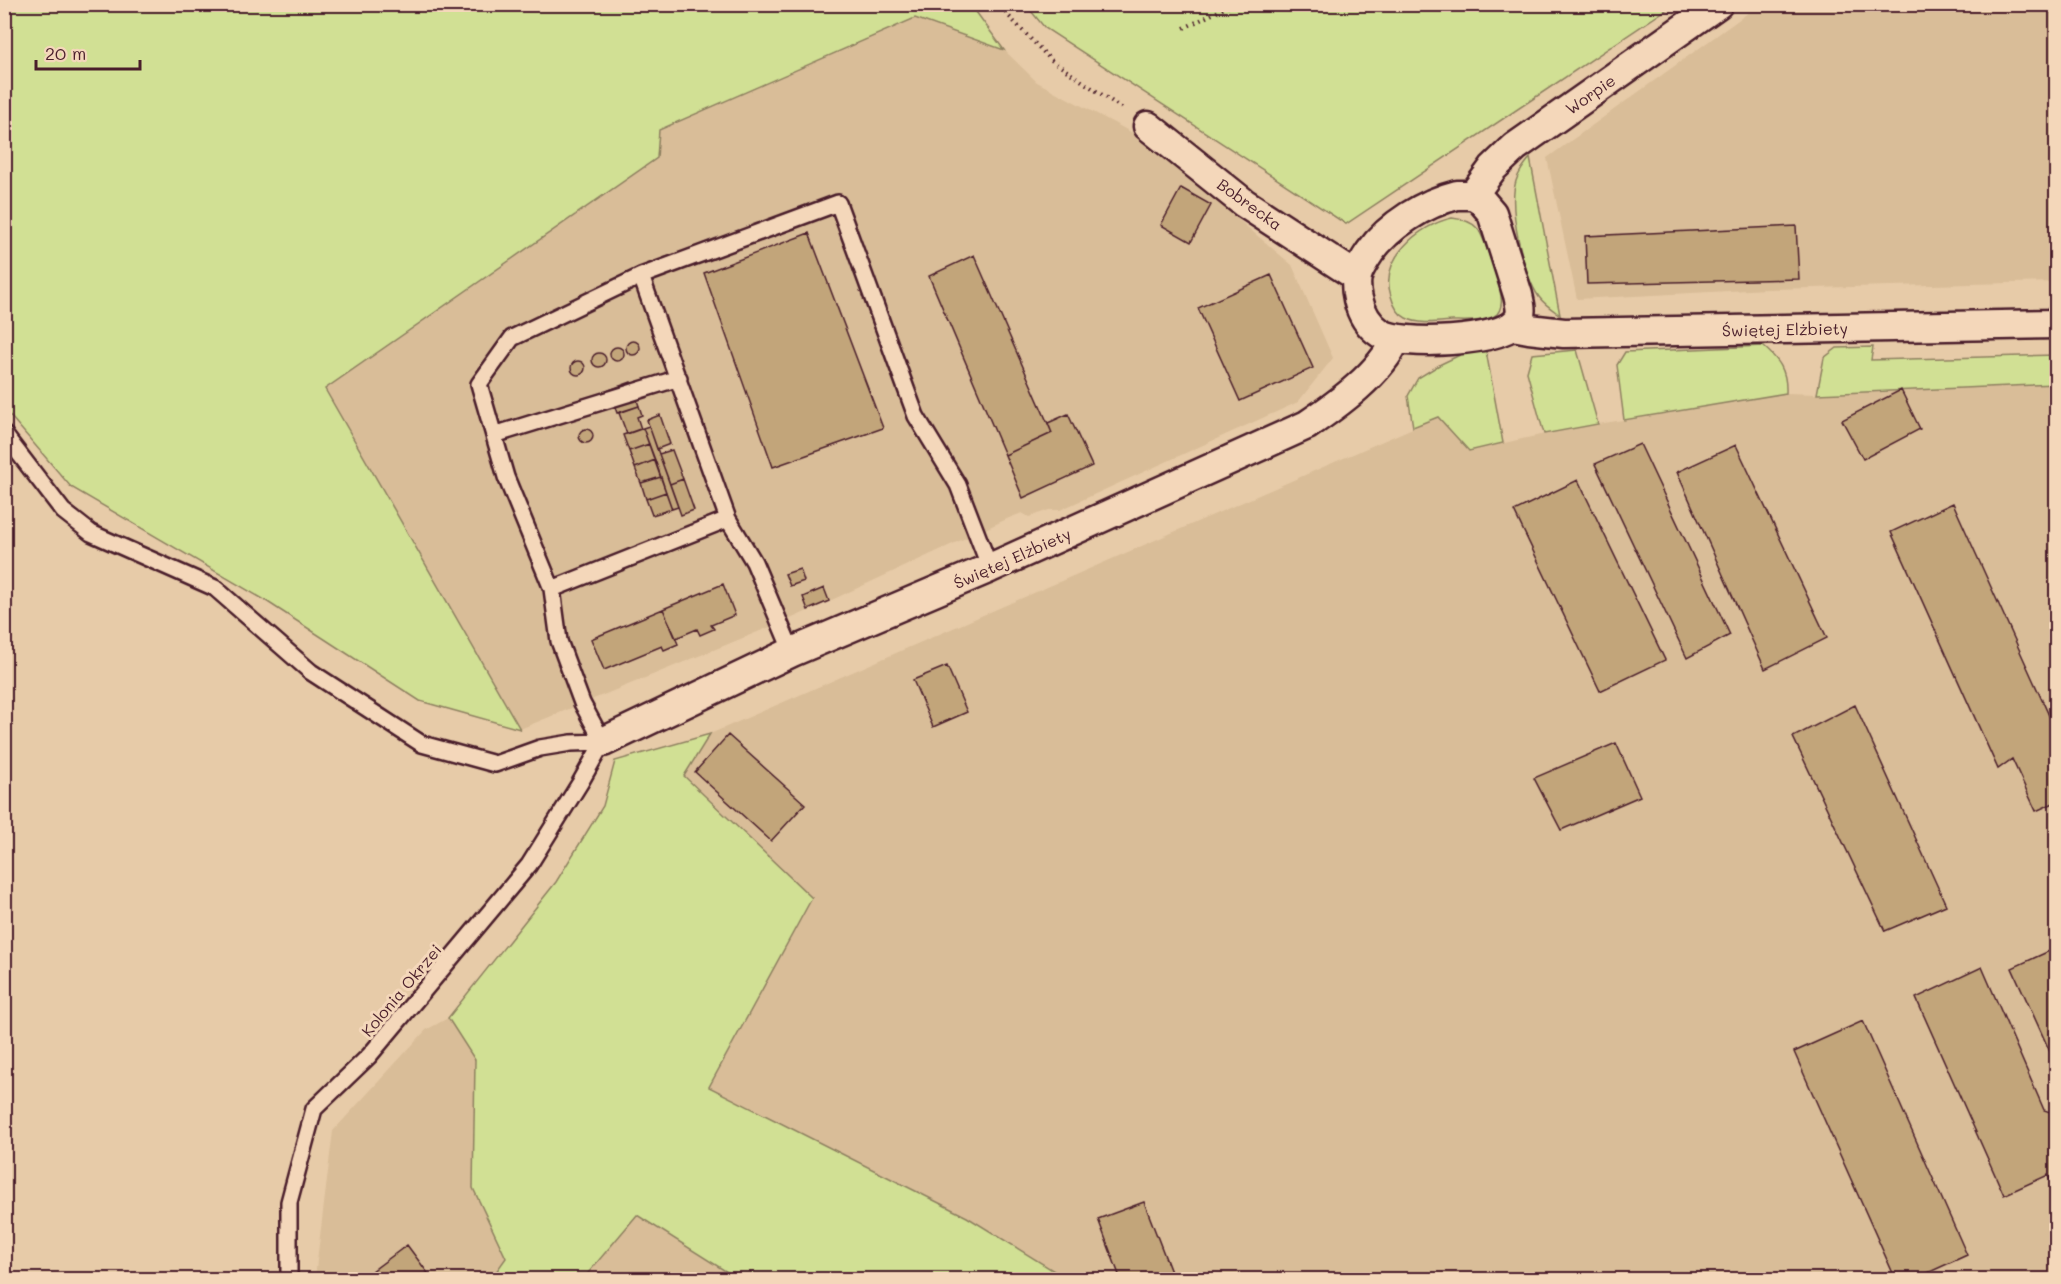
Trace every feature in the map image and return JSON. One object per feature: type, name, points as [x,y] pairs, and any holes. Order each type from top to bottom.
[{"type":"street","name":"Worpie","points":[[1473,195],[1493,168],[1515,147],[1718,4]]},
{"type":"street","name":"Bobrecka","points":[[1148,126],[1244,202],[1356,276]]},
{"type":"street","points":[[1473,195],[1480,199],[1492,213],[1502,240],[1521,309],[1519,320],[1513,326],[1490,335],[1433,342],[1396,339],[1381,333],[1365,316],[1356,290],[1356,276],[1374,246],[1406,218],[1442,198],[1473,195]]},
{"type":"street","name":"Świętej Elżbiety","points":[[1513,326],[1552,332],[1588,333],[2056,324]]},
{"type":"street","name":"Świętej Elżbiety","points":[[603,742],[792,652],[990,568],[1307,425],[1358,385],[1384,359],[1396,339]]},
{"type":"lane","points":[[4,434],[63,512],[91,533],[215,588],[311,672],[422,744],[495,764],[540,748],[571,743],[603,742],[582,703],[559,641],[552,589],[506,477],[479,384],[512,339],[641,276],[838,203],[916,416],[958,485],[990,568]]},
{"type":"lane","points":[[641,276],[728,519],[754,562],[792,652]]},
{"type":"lane","points":[[494,435],[679,378]]},
{"type":"lane","points":[[552,589],[728,519]]},
{"type":"lane","name":"Kolonia Okrzei","points":[[289,1280],[289,1202],[314,1109],[369,1056],[529,866],[603,742]]},
{"type":"path","points":[[998,4],[1051,60],[1148,126]]},
{"type":"path","points":[[1184,28],[1233,4]]},
{"type":"shaded area","points":[[1759,5],[2056,5],[2056,282],[1767,289],[1577,299],[1547,158]]},
{"type":"shaded area","points":[[915,18],[1004,50],[1037,82],[1142,138],[1292,265],[1333,358],[1298,402],[1060,510],[1049,510],[1029,517],[1022,513],[1009,518],[797,616],[520,729],[324,389],[657,158],[659,131]]},
{"type":"shaded area","points":[[2056,384],[2056,1279],[1067,1279],[967,1217],[709,1087],[812,898],[684,776],[710,734],[1438,417],[1469,451],[1562,430],[1786,393],[1817,394]]},
{"type":"shaded area","points":[[448,1018],[475,1060],[473,1188],[506,1258],[491,1279],[316,1280],[333,1131],[426,1030]]},
{"type":"shaded area","points":[[637,1215],[738,1279],[583,1280]]},
{"type":"green space","points":[[5,5],[971,5],[1004,50],[915,18],[659,130],[657,158],[325,389],[520,729],[420,701],[263,599],[71,487],[5,410]]},
{"type":"green space","points":[[1026,5],[1673,5],[1346,224],[1045,28]]},
{"type":"green space","points":[[1530,158],[1560,315],[1541,300],[1533,287],[1518,240],[1514,193],[1516,181]]},
{"type":"green space","points":[[1452,218],[1469,222],[1475,226],[1484,240],[1500,291],[1501,306],[1493,317],[1475,321],[1423,322],[1406,318],[1401,314],[1391,296],[1389,282],[1396,257],[1415,236],[1439,222]]},
{"type":"green space","points":[[1763,346],[1781,366],[1786,393],[1624,420],[1617,365],[1625,352]]},
{"type":"green space","points":[[1873,347],[1871,360],[2056,355],[2056,384],[1817,394],[1824,358],[1837,348]]},
{"type":"green space","points":[[1577,350],[1598,424],[1544,434],[1527,372],[1532,354]]},
{"type":"green space","points":[[1486,351],[1503,443],[1469,451],[1438,417],[1413,427],[1408,396],[1418,378],[1462,354]]},
{"type":"green space","points":[[710,734],[684,776],[812,898],[709,1087],[967,1217],[1067,1279],[738,1279],[637,1215],[583,1279],[491,1279],[506,1258],[473,1188],[475,1060],[448,1018],[556,882],[603,806],[615,761]]},
{"type":"building","points":[[1181,188],[1211,205],[1191,242],[1161,225]]},
{"type":"building","points":[[1796,226],[1799,279],[1587,284],[1585,236]]},
{"type":"building","points":[[809,233],[883,428],[773,467],[704,273]]},
{"type":"building","points":[[974,255],[1052,433],[1005,455],[929,276]]},
{"type":"building","points":[[1271,275],[1313,368],[1240,401],[1198,308]]},
{"type":"building","points":[[630,341],[636,341],[640,348],[636,355],[630,355],[626,351],[626,345]]},
{"type":"building","points":[[614,347],[620,347],[624,354],[620,361],[614,361],[610,357],[610,351]]},
{"type":"building","points":[[596,353],[602,353],[606,360],[602,367],[596,367],[592,363],[592,357]]},
{"type":"building","points":[[575,361],[581,361],[585,368],[581,375],[575,375],[571,371],[571,365]]},
{"type":"building","points":[[631,382],[639,406],[617,413],[609,390]]},
{"type":"building","points":[[1901,390],[1920,429],[1863,459],[1842,420]]},
{"type":"building","points":[[639,406],[642,415],[637,417],[641,429],[627,434],[619,413]]},
{"type":"building","points":[[1068,414],[1092,466],[1023,498],[1005,455],[1052,433],[1048,423]]},
{"type":"building","points":[[660,415],[670,444],[657,449],[647,420]]},
{"type":"building","points":[[649,426],[678,507],[672,509],[643,428]]},
{"type":"building","points":[[643,428],[649,444],[629,451],[623,435]]},
{"type":"building","points":[[583,429],[589,429],[593,436],[589,443],[583,443],[579,439],[579,433]]},
{"type":"building","points":[[649,444],[655,460],[635,468],[629,451]]},
{"type":"building","points":[[1640,444],[1730,635],[1687,658],[1595,464]]},
{"type":"building","points":[[1736,445],[1827,638],[1765,669],[1677,472]]},
{"type":"building","points":[[672,450],[683,479],[670,484],[659,454]]},
{"type":"building","points":[[655,460],[661,477],[641,483],[635,468]]},
{"type":"building","points":[[661,477],[666,492],[646,499],[641,483]]},
{"type":"building","points":[[683,479],[694,510],[681,515],[670,484]]},
{"type":"building","points":[[1578,480],[1665,660],[1600,691],[1514,511]]},
{"type":"building","points":[[666,492],[672,509],[652,515],[646,499]]},
{"type":"building","points":[[1953,503],[2056,731],[2056,802],[2036,811],[2012,759],[1998,769],[1891,532]]},
{"type":"building","points":[[800,569],[804,581],[790,586],[785,574]]},
{"type":"building","points":[[723,584],[735,615],[711,625],[714,629],[700,635],[697,629],[676,638],[663,609]]},
{"type":"building","points":[[824,588],[829,601],[808,610],[803,597]]},
{"type":"building","points":[[663,609],[678,644],[664,650],[662,646],[604,670],[591,639]]},
{"type":"building","points":[[947,666],[967,712],[933,727],[913,680]]},
{"type":"building","points":[[1855,705],[1946,905],[1885,931],[1793,737]]},
{"type":"building","points":[[728,735],[805,804],[771,841],[695,772]]},
{"type":"building","points":[[1616,743],[1640,796],[1561,830],[1534,778]]},
{"type":"building","points":[[2056,948],[2056,1065],[2012,968]]},
{"type":"building","points":[[1982,967],[2044,1110],[2053,1113],[2056,1111],[2056,1195],[2048,1175],[2004,1195],[1916,998]]},
{"type":"building","points":[[1863,1021],[1967,1255],[1912,1280],[1896,1280],[1794,1052]]},
{"type":"building","points":[[1144,1202],[1174,1280],[1121,1280],[1098,1219]]},
{"type":"building","points":[[407,1245],[433,1280],[360,1280]]}]
